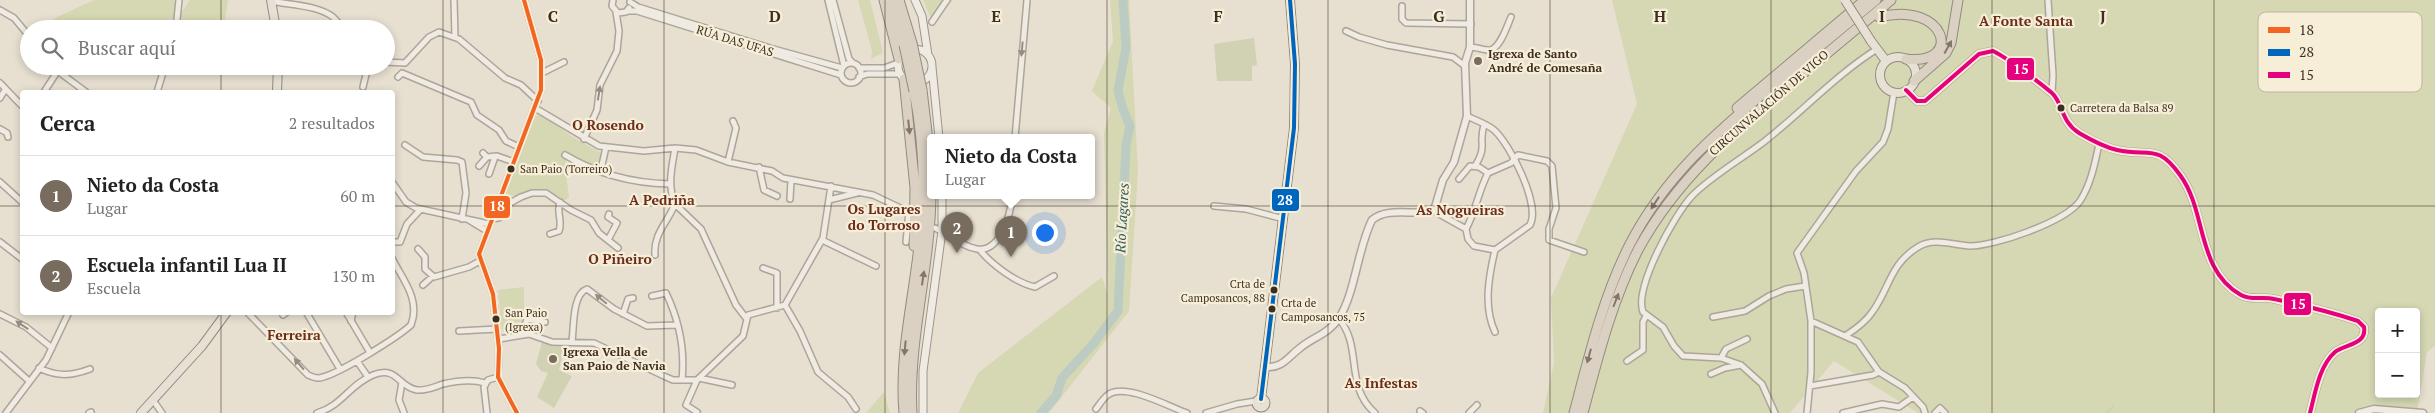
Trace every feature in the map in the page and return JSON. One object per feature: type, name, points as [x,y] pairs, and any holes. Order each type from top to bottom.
[{"type":"highway","points":[[884,0],[899,61]]},
{"type":"highway","points":[[891,0],[908,44]]},
{"type":"highway","points":[[899,0],[908,44],[920,87],[927,137]]},
{"type":"highway","points":[[1684,164],[1694,149],[1728,116],[1864,0]]},
{"type":"highway","name":"CIRCUNVALACIÓN DE VIGO","points":[[1574,413],[1608,295],[1630,244],[1661,193],[1684,164],[1718,130],[1876,0]]},
{"type":"highway","points":[[1914,81],[1946,53],[1951,43],[1958,0]]},
{"type":"highway","name":"CIRCUNVALACIÓN DE VIGO","points":[[1583,413],[1614,305],[1640,247],[1664,209],[1687,178],[1729,135],[1818,61],[1894,2]]},
{"type":"highway","points":[[1906,59],[1920,58],[1936,48],[1942,31],[1938,15]]},
{"type":"highway","points":[[902,76],[915,188],[914,249],[907,305],[909,314]]},
{"type":"highway","points":[[904,413],[903,374],[909,314],[920,246],[923,199],[920,87]]},
{"type":"highway","points":[[912,413],[913,349],[928,245],[931,199]]},
{"type":"main road","points":[[916,0],[932,68],[939,134]]},
{"type":"main road","points":[[1260,405],[1284,219],[1296,102],[1290,0]]},
{"type":"main road","points":[[1845,0],[1886,61]]},
{"type":"main road","points":[[274,1],[275,20]]},
{"type":"main road","points":[[274,1],[278,20]]},
{"type":"main road","points":[[921,50],[926,37]]},
{"type":"main road","points":[[928,56],[921,50],[908,50],[899,61],[902,76],[920,87],[936,93]]},
{"type":"main road","points":[[1898,57],[1906,59],[1915,70],[1914,81],[1906,90],[1894,92],[1885,86],[1881,77],[1882,67],[1886,61],[1898,57]]},
{"type":"main road","points":[[920,87],[932,68]]},
{"type":"main road","points":[[278,75],[278,90]]},
{"type":"main road","points":[[282,75],[282,90]]},
{"type":"main road","points":[[923,413],[923,371],[942,199]]},
{"type":"main road","points":[[141,413],[202,346],[224,315]]},
{"type":"main road","points":[[147,413],[206,348],[229,315]]},
{"type":"street","points":[[177,20],[179,0]]},
{"type":"street","points":[[454,0],[455,37]]},
{"type":"street","points":[[517,413],[498,377],[498,329],[492,289],[480,261],[480,248],[538,101],[542,73],[538,47],[524,0]]},
{"type":"street","points":[[584,139],[597,110],[600,85],[614,58],[618,21],[612,6],[613,0]]},
{"type":"street","points":[[828,0],[843,67],[841,75]]},
{"type":"street","points":[[833,0],[849,59],[853,63],[859,68],[884,68],[899,61]]},
{"type":"street","points":[[932,22],[947,0]]},
{"type":"street","points":[[1015,134],[1026,0]]},
{"type":"street","points":[[1432,210],[1444,180],[1454,162],[1467,116],[1465,66],[1470,47],[1470,0]]},
{"type":"street","points":[[2048,0],[2053,75],[2052,93]]},
{"type":"street","points":[[274,1],[292,3],[326,13],[336,20]]},
{"type":"street","points":[[618,21],[626,12],[630,1]]},
{"type":"street","name":"RÚA DAS UFAS","points":[[630,1],[638,7],[770,48],[843,67]]},
{"type":"street","points":[[1402,6],[1402,19],[1406,23],[1470,24]]},
{"type":"street","points":[[0,10],[14,18],[20,25]]},
{"type":"street","name":"RÚA DAS UFAS","points":[[616,12],[637,11],[841,75],[848,82],[855,81],[867,74],[902,76]]},
{"type":"street","points":[[1470,47],[1493,49],[1499,42],[1511,17]]},
{"type":"street","points":[[1346,31],[1387,45],[1453,57],[1465,66]]},
{"type":"street","points":[[395,62],[405,63],[434,33],[439,32],[455,37],[506,78],[521,85],[538,101]]},
{"type":"street","points":[[1775,413],[1762,384],[1742,365],[1722,358],[1683,356],[1674,346],[1663,327],[1646,316],[1641,307],[1642,289],[1662,242],[1690,198],[1765,141],[1844,73],[1877,49]]},
{"type":"street","points":[[1906,90],[1917,101],[1925,101],[1976,57],[1990,51],[2002,56],[2052,93],[2072,128],[2099,144],[2118,150],[2160,154],[2170,163],[2187,187],[2204,244],[2224,280],[2241,294],[2254,298],[2271,298],[2312,307],[2352,319],[2362,324],[2364,334],[2360,340],[2338,350],[2326,363],[2310,413]]},
{"type":"street","points":[[542,73],[564,62]]},
{"type":"street","points":[[843,67],[853,63]]},
{"type":"street","points":[[859,68],[859,77]]},
{"type":"street","points":[[398,77],[402,74],[471,102],[477,115],[499,130],[506,141],[519,148]]},
{"type":"street","points":[[45,90],[55,75]]},
{"type":"street","points":[[62,75],[83,90]]},
{"type":"street","points":[[158,90],[162,75]]},
{"type":"street","points":[[363,87],[366,75]]},
{"type":"street","points":[[0,83],[20,104]]},
{"type":"street","points":[[0,98],[5,90]]},
{"type":"street","points":[[1807,413],[1810,386],[1811,321],[1804,273],[1797,257],[1798,250],[1856,171],[1885,138],[1894,92]]},
{"type":"street","points":[[535,108],[584,139],[606,147],[644,151],[675,148],[696,150],[728,162],[759,168],[791,180],[873,195],[910,212],[906,242]]},
{"type":"street","points":[[1467,116],[1498,134],[1514,159],[1525,184],[1532,221],[1524,230],[1495,250],[1474,246],[1468,239],[1466,229],[1476,210],[1480,189],[1488,173],[1509,164],[1514,159],[1520,155],[1551,164],[1554,177],[1556,208],[1549,229],[1549,240],[1584,252]]},
{"type":"street","points":[[728,162],[736,128],[733,121]]},
{"type":"street","points":[[1475,166],[1484,150],[1481,135],[1484,125]]},
{"type":"street","points":[[0,129],[7,133],[8,137]]},
{"type":"street","points":[[1845,336],[1859,327],[1868,318],[1877,306],[1893,271],[1908,254],[1921,245],[1935,241],[1968,246],[1990,244],[2026,232],[2070,211],[2084,194],[2099,144]]},
{"type":"street","points":[[404,145],[423,157],[462,162],[466,193],[462,219]]},
{"type":"street","points":[[598,171],[602,165],[606,147]]},
{"type":"street","points":[[675,148],[670,184],[675,204],[701,229],[736,305],[746,318]]},
{"type":"street","points":[[479,166],[485,155],[514,162]]},
{"type":"street","points":[[565,155],[582,165],[598,171],[644,183],[670,184]]},
{"type":"street","points":[[489,174],[495,157]]},
{"type":"street","points":[[1459,179],[1467,167],[1475,166],[1488,173]]},
{"type":"street","points":[[759,168],[764,190],[777,196]]},
{"type":"street","points":[[790,199],[791,180]]},
{"type":"street","points":[[0,182],[20,200]]},
{"type":"street","points":[[697,412],[686,405],[698,379],[743,336],[746,318],[754,312],[785,305],[822,240],[831,186]]},
{"type":"street","points":[[395,190],[409,205],[420,210],[462,219],[490,222],[499,218],[510,203],[537,192],[546,193],[591,220],[599,233],[618,248]]},
{"type":"street","points":[[829,200],[857,193]]},
{"type":"street","points":[[501,194],[508,198],[510,203]]},
{"type":"street","points":[[980,250],[992,243],[1004,229],[1010,217],[1012,199]]},
{"type":"street","points":[[550,234],[559,232],[561,226],[558,212],[560,202]]},
{"type":"street","points":[[655,255],[656,239],[668,222],[675,204]]},
{"type":"street","points":[[1214,206],[1246,209],[1284,219]]},
{"type":"street","points":[[395,242],[400,242],[407,224],[420,210]]},
{"type":"street","points":[[1265,367],[1278,367],[1304,344],[1322,335],[1339,318],[1372,220],[1386,212],[1425,212],[1432,210],[1466,229]]},
{"type":"street","points":[[608,240],[617,223],[610,218],[609,214]]},
{"type":"street","points":[[469,220],[487,231]]},
{"type":"street","points":[[939,229],[956,240],[980,250],[1007,273],[1028,286],[1035,287],[1054,276]]},
{"type":"street","points":[[822,240],[876,266]]},
{"type":"street","points":[[0,242],[20,257]]},
{"type":"street","points":[[418,249],[425,257],[425,268],[433,276]]},
{"type":"street","points":[[1495,250],[1488,302],[1490,320],[1495,332]]},
{"type":"street","points":[[423,285],[433,276],[469,268],[480,261]]},
{"type":"street","points":[[250,315],[308,375],[317,378],[357,361],[369,351],[404,331],[413,318],[411,291],[395,263]]},
{"type":"street","points":[[763,268],[777,274],[777,308]]},
{"type":"street","points":[[1713,318],[1745,311],[1769,296],[1786,289],[1805,286]]},
{"type":"street","points":[[572,341],[577,302],[585,289],[589,289],[622,314],[650,327],[677,325]]},
{"type":"street","points":[[652,296],[666,293],[682,345],[682,380]]},
{"type":"street","points":[[622,314],[628,299],[633,298]]},
{"type":"street","points":[[785,305],[800,330],[818,372],[848,396],[856,409]]},
{"type":"street","points":[[0,314],[26,328],[52,348]]},
{"type":"street","points":[[6,413],[52,348],[68,315]]},
{"type":"street","points":[[308,315],[340,369]]},
{"type":"street","points":[[348,315],[369,351]]},
{"type":"street","points":[[351,321],[352,315]]},
{"type":"street","points":[[1628,361],[1643,350],[1643,322],[1646,316]]},
{"type":"street","points":[[1339,318],[1347,328],[1352,342],[1357,387],[1375,413]]},
{"type":"street","points":[[522,335],[527,320],[545,322]]},
{"type":"street","points":[[1811,321],[1858,342],[1879,372],[1905,388],[1914,396],[1925,413]]},
{"type":"street","points":[[459,331],[498,329]]},
{"type":"street","points":[[499,338],[536,335],[552,342],[594,343],[666,378],[698,379],[732,385]]},
{"type":"street","points":[[1722,358],[1726,349],[1747,339]]},
{"type":"street","points":[[0,354],[28,381]]},
{"type":"street","points":[[357,361],[368,377]]},
{"type":"street","points":[[1711,374],[1725,368],[1742,365]]},
{"type":"street","points":[[39,368],[56,375],[67,376],[90,369]]},
{"type":"street","points":[[1810,386],[1873,375],[1879,372]]},
{"type":"street","points":[[317,413],[334,407],[352,388],[368,377],[388,373],[414,389],[423,390],[469,380],[485,383],[498,377]]},
{"type":"street","points":[[402,382],[399,400],[404,413]]},
{"type":"street","points":[[485,383],[487,413]]},
{"type":"street","points":[[1096,409],[1108,395],[1116,391],[1132,392],[1187,413]]},
{"type":"street","points":[[1843,413],[1882,404],[1899,407],[1914,396]]},
{"type":"street","points":[[155,403],[162,413]]},
{"type":"street","points":[[1206,413],[1237,404],[1260,405]]},
{"type":"street","points":[[1469,413],[1478,405]]},
{"type":"street","points":[[1936,413],[1940,408],[1945,413]]},
{"type":"street","points":[[2360,413],[2374,409],[2423,413]]},
{"type":"green space","points":[[94,0],[174,0],[178,15],[176,20],[53,20]]},
{"type":"green space","points":[[190,0],[228,0],[225,20],[177,19]]},
{"type":"green space","points":[[858,0],[870,0],[883,53],[871,59],[872,51]]},
{"type":"green space","points":[[923,0],[953,0],[933,23]]},
{"type":"green space","points":[[1110,0],[1129,0],[1138,172],[1129,311],[1049,413],[958,413],[978,373],[1102,277],[1108,296],[1104,133],[1111,108],[1092,91],[1113,41]]},
{"type":"green space","points":[[1612,0],[2435,0],[2435,346],[2427,352],[2420,395],[2420,308],[2375,308],[2375,398],[2419,398],[2417,413],[1918,413],[1834,361],[1790,413],[1543,413],[1554,363],[1551,298],[1637,104]]},
{"type":"green space","points":[[1254,38],[1257,65],[1252,66],[1252,81],[1217,81],[1214,44]]},
{"type":"green space","points":[[536,115],[544,117],[576,139],[601,153],[600,163],[596,169],[567,154],[565,165],[569,197],[564,201],[552,194],[541,191],[529,192],[516,197],[504,193]]},
{"type":"green space","points":[[524,287],[524,318],[521,330],[502,331],[498,290]]},
{"type":"green space","points":[[542,342],[565,345],[559,370],[572,376],[554,408],[537,397],[548,373],[541,371],[536,364]]},
{"type":"green space","points":[[884,392],[890,413],[866,413]]},
{"type":"waterway","name":"Río Lagares","points":[[1041,413],[1056,396],[1062,378],[1094,343],[1118,311],[1126,145],[1130,126],[1118,91],[1126,47],[1123,0]]},
{"type":"waterway","points":[[2107,413],[2113,406]]},
{"type":"transit line","name":"18","points":[[517,413],[498,377],[499,349],[493,294],[479,254],[541,90],[541,60],[524,0]]},
{"type":"transit line","name":"28","points":[[1261,399],[1294,128],[1295,64],[1290,0]]},
{"type":"transit line","name":"15","points":[[1906,90],[1917,101],[1925,101],[1979,54],[1993,51],[2014,64],[2052,93],[2056,97],[2069,124],[2079,133],[2112,149],[2152,153],[2165,159],[2172,165],[2189,189],[2209,256],[2216,271],[2227,284],[2245,297],[2270,298],[2316,309],[2358,321],[2364,327],[2364,333],[2359,341],[2339,349],[2325,365],[2318,381],[2310,413]]},
{"type":"place","name":"Igrexa de Santo André de Comesaña","points":[[1478,61]]},
{"type":"place","name":"Carretera da Balsa 89","points":[[2061,108]]},
{"type":"place","name":"San Paio (Torreiro)","points":[[511,169]]},
{"type":"place","name":"Escuela infantil Lua II","points":[[957,253]]},
{"type":"place","name":"Nieto da Costa","points":[[1011,257]]},
{"type":"place","name":"Crta de Camposancos, 88","points":[[1274,290]]},
{"type":"place","name":"Crta de Camposancos, 75","points":[[1272,309]]},
{"type":"place","name":"San Paio (Igrexa)","points":[[496,319]]},
{"type":"place","name":"Igrexa Vella de San Paio de Navia","points":[[553,359]]},
{"type":"district","name":"A Fonte Santa","points":[[2026,21]]},
{"type":"district","name":"O Rosendo","points":[[608,125]]},
{"type":"district","name":"A Pedriña","points":[[662,200]]},
{"type":"district","name":"As Nogueiras","points":[[1460,210]]},
{"type":"district","name":"Os Lugares do Torroso","points":[[884,217]]},
{"type":"district","name":"O Piñeiro","points":[[620,259]]},
{"type":"district","name":"Ferreira","points":[[294,335]]},
{"type":"district","name":"As Infestas","points":[[1381,383]]}]
